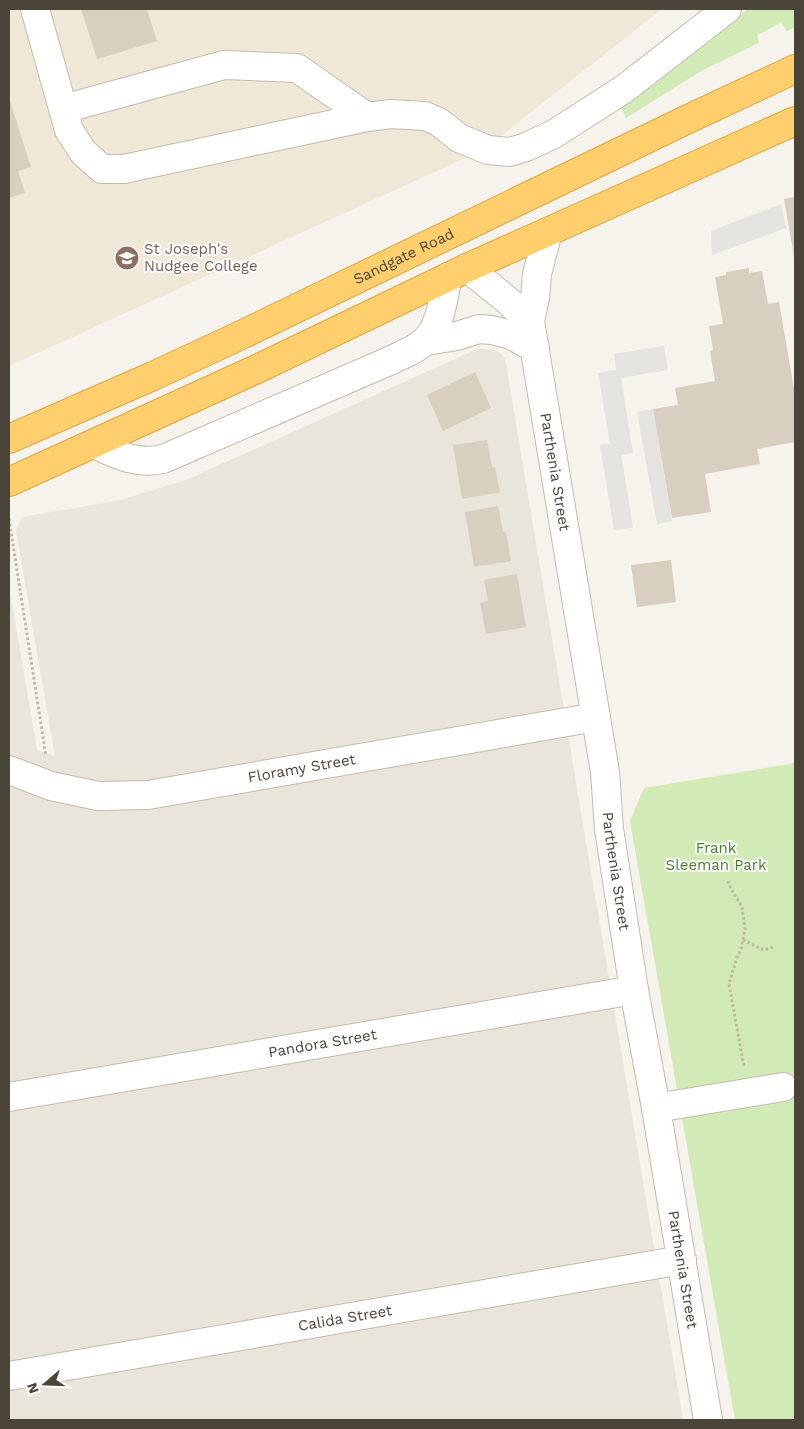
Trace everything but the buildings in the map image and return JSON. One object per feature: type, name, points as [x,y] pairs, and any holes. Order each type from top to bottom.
[{"type":"highway","name":"Sandgate Road","points":[[9,439],[153,376],[236,337],[668,128],[795,69]]},
{"type":"highway","points":[[9,482],[256,369],[457,273],[795,121]]},
{"type":"street","points":[[35,9],[69,130],[83,152],[102,169],[124,169],[367,117],[391,114],[425,116],[439,122],[458,138],[488,150],[510,152],[554,134],[624,89],[727,9]]},
{"type":"street","points":[[63,109],[224,65],[297,68],[367,117]]},
{"type":"street","name":"Parthenia Street","points":[[548,232],[537,274],[535,298],[530,321],[607,783],[609,829],[634,990],[656,1108],[708,1420]]},
{"type":"street","points":[[94,444],[118,456],[138,462],[163,459],[387,362],[426,341],[436,325],[457,273],[506,299],[530,321]]},
{"type":"street","points":[[426,341],[457,336],[479,329],[502,331],[536,348]]},
{"type":"street","name":"Floramy Street","points":[[9,770],[51,786],[98,796],[148,794],[596,717]]},
{"type":"street","name":"Pandora Street","points":[[9,1098],[634,990]]},
{"type":"street","points":[[656,1108],[782,1087]]},
{"type":"street","name":"Calida Street","points":[[9,1376],[682,1260]]},
{"type":"path","points":[[9,520],[51,786]]},
{"type":"path","points":[[728,881],[742,907],[745,929],[729,984],[745,1071],[739,1094]]},
{"type":"path","points":[[743,940],[764,950],[774,947]]},
{"type":"shaded area","name":"St Joseph's Nudgee College","points":[[9,9],[662,9],[483,150],[9,366]]},
{"type":"shaded area","points":[[781,204],[786,228],[712,255],[711,231]]},
{"type":"shaded area","points":[[664,346],[668,370],[621,378],[633,453],[621,455],[633,528],[614,530],[600,445],[610,444],[598,373],[616,370],[614,354]]},
{"type":"shaded area","points":[[477,349],[490,349],[499,352],[505,358],[683,1420],[9,1420],[9,586],[37,750],[55,756],[16,531],[22,517],[117,501],[186,480]]},
{"type":"shaded area","points":[[653,409],[672,521],[657,524],[637,412]]},
{"type":"green space","points":[[748,9],[795,9],[795,27],[787,31],[781,23],[757,35],[759,43],[701,71],[626,118],[620,105]]},
{"type":"green space","name":"Frank Sleeman Park","points":[[795,763],[795,1420],[735,1420],[630,821],[644,788]]},
{"type":"place","name":"St Joseph's Nudgee College","points":[[127,258]]}]
